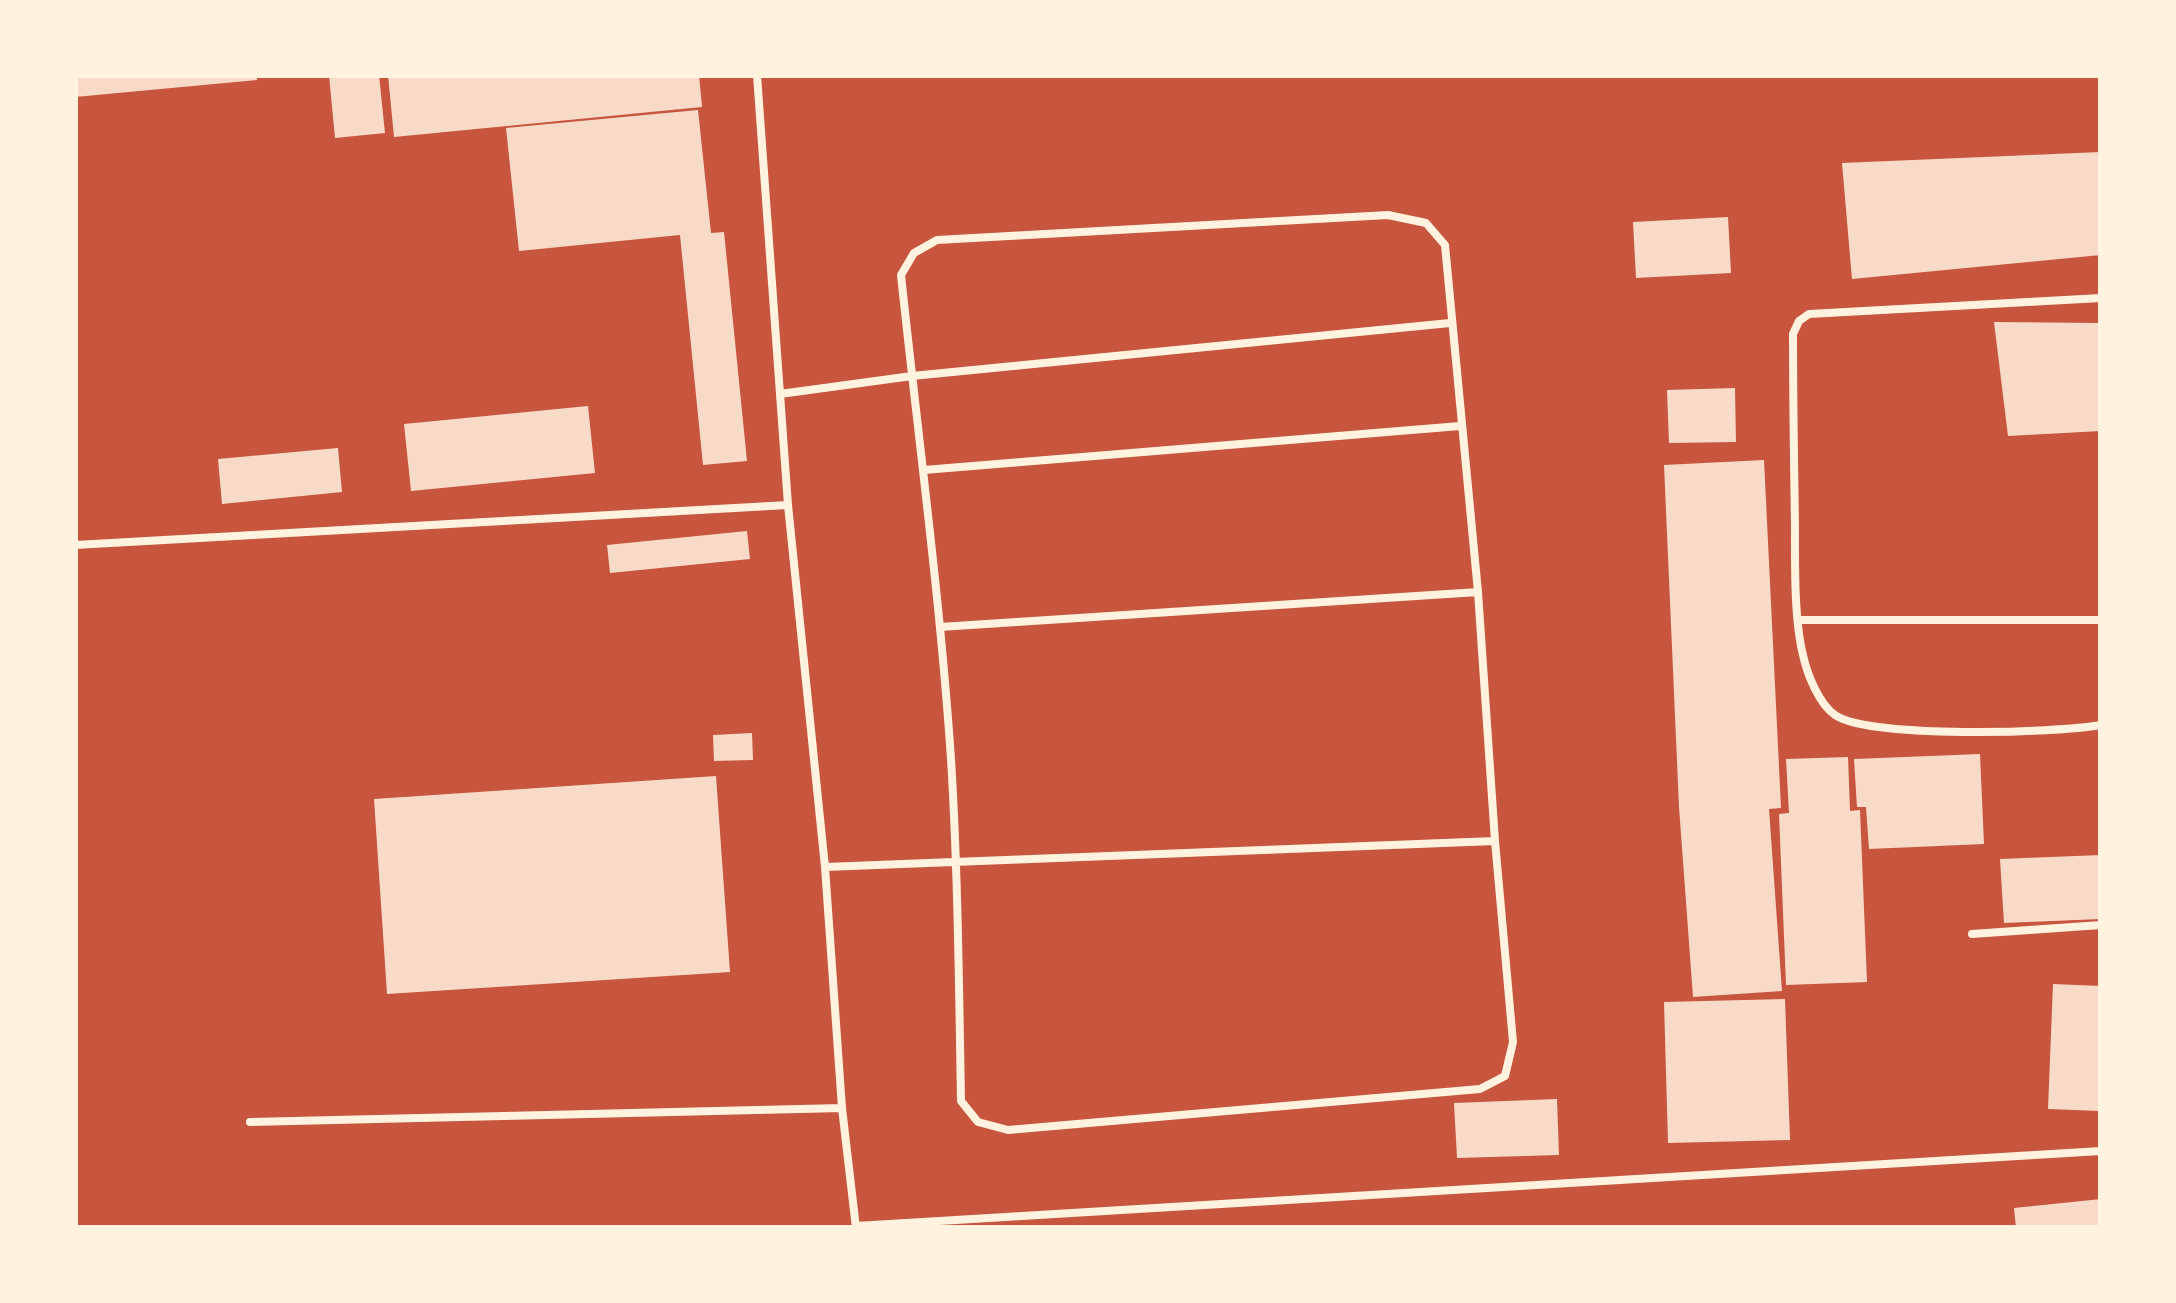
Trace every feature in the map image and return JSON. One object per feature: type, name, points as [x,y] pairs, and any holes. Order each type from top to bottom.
[{"type":"lane","points":[[758,75],[788,506],[825,866],[842,1108],[856,1227],[2101,1151]]},
{"type":"lane","points":[[1388,216],[1426,222],[1445,245],[1450,322],[1478,592],[1513,1042],[1505,1076],[1480,1088],[1008,1130],[978,1122],[961,1101],[956,864],[940,627],[902,275],[914,252],[936,240],[1388,216]]},
{"type":"lane","points":[[2101,298],[1809,314],[1793,334],[1795,566],[1803,656],[1822,701],[1835,715],[1853,722],[1932,732],[2101,726]]},
{"type":"lane","points":[[780,394],[912,376],[1450,322]]},
{"type":"lane","points":[[924,470],[1460,426]]},
{"type":"lane","points":[[75,545],[788,506]]},
{"type":"lane","points":[[940,627],[1478,592]]},
{"type":"lane","points":[[1800,620],[2101,620]]},
{"type":"lane","points":[[825,866],[1495,842]]},
{"type":"lane","points":[[1972,934],[2101,925]]},
{"type":"lane","points":[[250,1122],[842,1108]]},
{"type":"building","points":[[75,75],[257,75],[257,80],[75,97]]},
{"type":"building","points":[[329,75],[379,75],[385,133],[335,138]]},
{"type":"building","points":[[388,75],[699,75],[702,107],[394,137]]},
{"type":"building","points":[[698,110],[711,233],[724,232],[747,461],[703,465],[680,235],[519,251],[506,128]]},
{"type":"building","points":[[2101,152],[2101,255],[1852,279],[1842,163]]},
{"type":"building","points":[[1728,217],[1731,273],[1636,278],[1633,222]]},
{"type":"building","points":[[1994,322],[2101,323],[2101,431],[2008,436]]},
{"type":"building","points":[[1735,388],[1736,442],[1669,443],[1667,390]]},
{"type":"building","points":[[588,406],[595,473],[411,491],[404,424]]},
{"type":"building","points":[[338,448],[342,492],[222,504],[218,459]]},
{"type":"building","points":[[1764,460],[1781,808],[1769,809],[1782,991],[1693,997],[1679,807],[1664,465]]},
{"type":"building","points":[[747,531],[750,559],[610,573],[607,545]]},
{"type":"building","points":[[752,733],[753,760],[714,761],[713,735]]},
{"type":"building","points":[[1980,754],[1984,844],[1869,849],[1866,807],[1857,807],[1854,759]]},
{"type":"building","points":[[1848,757],[1850,811],[1860,810],[1867,982],[1786,985],[1779,814],[1789,813],[1786,759]]},
{"type":"building","points":[[716,776],[730,972],[387,994],[374,799]]},
{"type":"building","points":[[2101,855],[2101,919],[2004,923],[2000,859]]},
{"type":"building","points":[[2053,984],[2101,986],[2100,1111],[2048,1109]]},
{"type":"building","points":[[1785,999],[1790,1140],[1668,1143],[1664,1002]]},
{"type":"building","points":[[1557,1099],[1559,1155],[1457,1158],[1454,1103]]},
{"type":"building","points":[[2101,1199],[2101,1228],[2016,1228],[2014,1208]]}]
